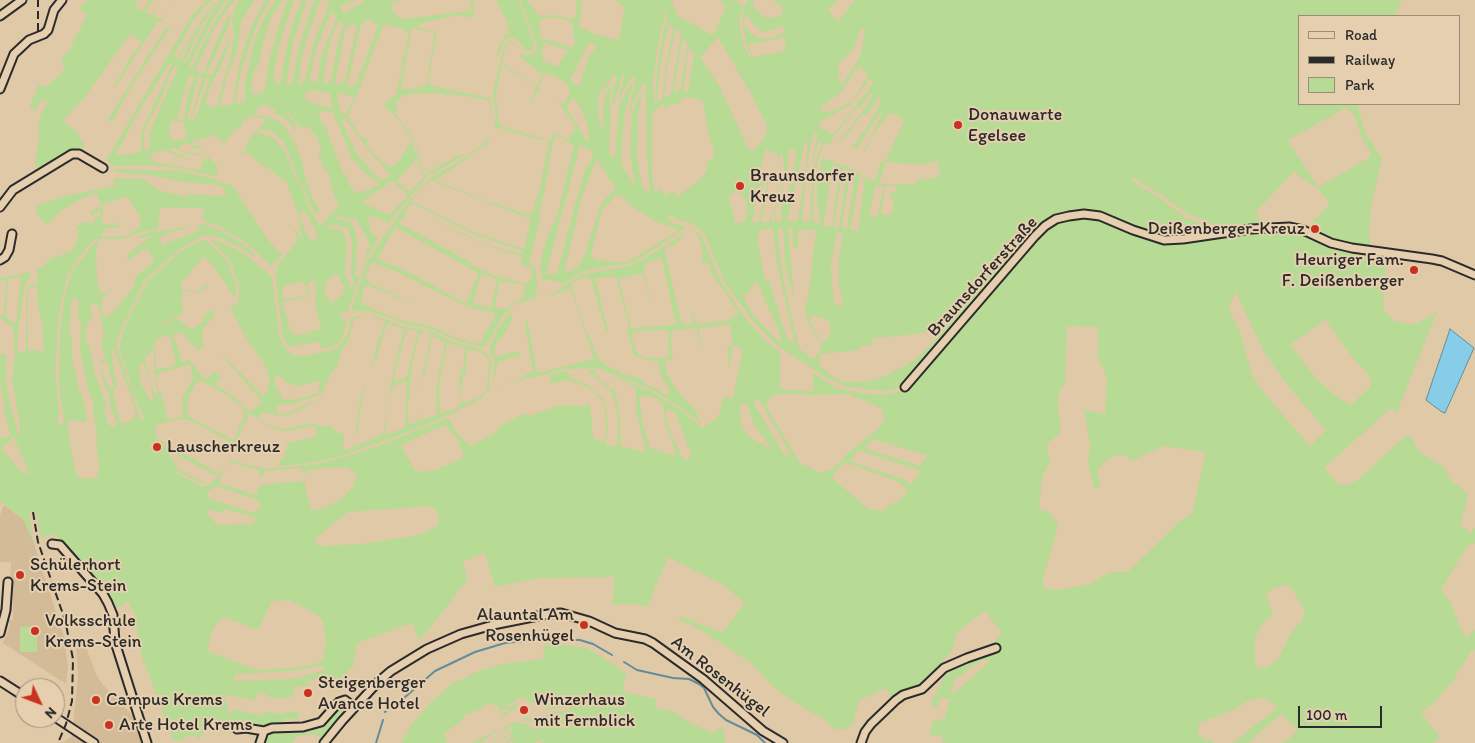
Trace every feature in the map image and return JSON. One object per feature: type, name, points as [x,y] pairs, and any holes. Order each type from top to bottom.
[{"type":"street","points":[[0,16],[22,0]]},
{"type":"street","points":[[0,90],[14,54],[29,40],[44,34],[48,30],[54,10],[62,0]]},
{"type":"street","points":[[0,207],[13,190],[72,154],[79,154],[103,168]]},
{"type":"street","name":"Braunsdorferstraße","points":[[904,387],[914,378],[1035,236],[1056,219],[1069,216],[1084,214],[1100,216],[1133,230],[1164,240],[1251,229],[1289,227],[1303,230],[1331,243],[1352,248],[1442,261],[1475,274]]},
{"type":"street","points":[[0,260],[9,250],[12,234]]},
{"type":"street","points":[[52,544],[60,545],[103,594],[108,603],[113,615],[115,642],[147,743]]},
{"type":"street","points":[[0,632],[6,610],[8,582]]},
{"type":"street","name":"Am Rosenhügel","points":[[324,743],[354,707],[391,671],[444,642],[493,625],[561,613],[589,620],[615,633],[645,639],[653,643],[704,679],[763,731],[783,743]]},
{"type":"street","points":[[861,743],[870,724],[903,695],[919,692],[944,668],[996,648]]},
{"type":"street","points":[[0,681],[15,691]]},
{"type":"street","points":[[237,729],[246,728],[264,731],[272,728],[298,728],[315,725],[325,719],[336,704],[342,700],[354,707]]},
{"type":"street","points":[[65,724],[94,743]]},
{"type":"street","points":[[260,743],[264,731]]},
{"type":"shaded area","name":"Volksschule Krems-Stein","points":[[4,505],[24,520],[33,541],[64,637],[68,667],[66,684],[65,678],[57,678],[3,643],[10,625],[8,620],[13,620],[13,582],[10,581],[11,562],[0,562],[0,515]]},
{"type":"shaded area","name":"Campus Krems","points":[[76,645],[85,645],[97,676],[103,685],[139,722],[145,743],[62,743],[72,736],[78,676]]},
{"type":"green space","points":[[88,0],[138,0],[135,7],[143,11],[149,0],[153,0],[146,11],[152,15],[161,0],[153,15],[162,20],[172,0],[162,23],[158,21],[117,85],[113,88],[142,42],[130,34],[82,101],[64,120],[67,125],[77,131],[84,144],[82,150],[85,152],[65,154],[36,172],[39,119],[48,101],[41,99],[36,110],[29,108],[39,84],[45,88],[58,77],[66,66],[60,60],[68,53],[87,15],[79,9]]},
{"type":"green space","points":[[207,0],[213,0],[206,5],[193,21],[173,57],[178,58],[200,19],[179,60],[181,62],[200,23],[218,0],[202,25],[184,62],[186,63],[210,15],[221,0],[226,0],[213,19],[194,55],[189,67],[192,68],[215,21],[230,0],[234,0],[215,27],[196,69],[198,74],[204,73],[212,51],[231,13],[229,25],[207,73],[212,75],[231,34],[225,56],[209,90],[206,103],[208,107],[213,108],[217,105],[232,50],[234,33],[232,21],[239,0],[254,0],[241,22],[238,48],[227,76],[220,106],[230,105],[234,102],[236,81],[243,50],[251,28],[265,0],[270,0],[257,24],[240,75],[236,102],[238,104],[245,102],[245,81],[254,43],[264,18],[276,0],[283,0],[272,16],[265,35],[258,66],[255,67],[254,75],[252,76],[252,93],[255,95],[263,92],[265,89],[269,60],[287,0],[294,0],[279,46],[274,72],[276,83],[281,81],[293,22],[302,0],[307,0],[293,42],[286,85],[292,83],[293,80],[300,44],[314,0],[320,0],[303,52],[298,85],[305,80],[314,41],[329,6],[329,3],[325,0],[356,0],[340,6],[343,13],[345,13],[366,0],[405,0],[395,1],[390,6],[397,17],[402,19],[469,11],[471,9],[471,0],[474,0],[473,18],[459,15],[422,23],[417,27],[437,32],[429,84],[490,98],[493,116],[488,100],[450,94],[448,96],[440,93],[405,95],[397,101],[398,109],[395,113],[412,136],[417,146],[424,167],[416,146],[402,124],[384,105],[396,94],[400,83],[398,81],[403,68],[401,66],[408,34],[405,30],[386,24],[383,26],[348,117],[361,137],[368,139],[366,144],[374,154],[383,163],[391,167],[400,160],[411,141],[426,178],[388,223],[379,218],[367,216],[371,232],[378,239],[366,259],[347,313],[341,312],[340,317],[346,320],[343,338],[333,346],[321,349],[320,342],[289,348],[283,337],[275,272],[297,239],[295,232],[287,221],[300,238],[301,234],[299,216],[285,179],[282,180],[269,168],[254,160],[251,154],[243,154],[250,138],[265,121],[264,118],[249,116],[242,123],[241,128],[235,129],[231,136],[228,137],[224,147],[223,140],[211,135],[192,142],[191,144],[203,148],[202,150],[193,148],[190,144],[185,143],[180,146],[180,151],[205,155],[210,158],[218,167],[216,176],[180,168],[151,165],[113,166],[108,162],[107,159],[192,15]],"holes":[[[331,13],[334,13],[337,17],[321,57],[318,81],[312,82],[310,80],[314,57],[322,33]],[[370,20],[378,26],[356,84],[353,87],[347,85],[361,24]],[[339,21],[344,24],[338,43],[331,81],[326,84],[323,82],[329,46]],[[352,24],[357,26],[345,80],[342,83],[335,84],[345,30]],[[412,28],[434,32],[426,86],[403,90],[401,88]],[[170,63],[173,63],[143,128],[140,152],[117,156],[116,154],[143,104]],[[176,65],[178,67],[149,135],[150,149],[145,151],[145,129],[163,94],[170,73]],[[189,75],[195,77],[189,91],[184,118],[183,120],[177,119]],[[198,77],[203,77],[191,117],[206,78],[210,78],[195,119],[190,121],[188,116]],[[312,90],[330,93],[333,109],[305,100],[305,93]],[[337,92],[354,97],[346,116],[340,111]],[[263,104],[269,106],[275,110],[275,113],[285,118],[295,129],[297,125],[286,113],[288,112],[304,130],[305,126],[309,127],[317,137],[322,151],[319,152],[318,157],[320,157],[325,171],[328,171],[332,191],[339,206],[320,226],[307,204],[304,192],[296,180],[285,151],[272,137],[257,133],[259,129],[268,130],[283,141],[298,180],[305,190],[309,203],[318,216],[319,209],[313,199],[295,143],[282,123],[266,116],[255,114],[256,110]],[[318,111],[333,112],[352,158],[365,173],[380,185],[357,193],[350,186],[346,174],[343,174]],[[345,118],[369,151],[390,174],[387,178],[379,179],[357,154],[341,120]],[[171,121],[184,121],[187,139],[171,140],[169,133]],[[172,147],[186,154],[202,155],[207,157],[207,159],[203,162],[200,170],[174,166],[177,156],[197,162],[168,150]],[[161,150],[176,155],[173,165],[157,163],[149,158],[153,156],[153,153]],[[416,159],[424,177],[410,192],[397,181]],[[392,181],[409,195],[389,215],[361,202]],[[301,209],[307,213],[318,237],[314,242],[309,238],[305,230],[300,215]],[[337,216],[351,219],[356,218],[370,244],[359,276],[355,276],[357,244],[355,230],[351,222],[337,219]],[[329,225],[347,227],[349,229],[352,245],[351,275],[355,284],[351,288],[345,274],[347,245],[345,235],[340,230],[329,229]],[[337,274],[345,287],[343,294],[333,302],[330,302],[325,294],[325,285],[326,282]],[[316,281],[315,307],[322,328],[305,334],[294,335],[287,323],[289,321],[281,303],[310,296],[308,282]],[[302,282],[307,286],[308,295],[284,300],[282,289],[285,285]]]},
{"type":"green space","points":[[496,0],[518,0],[534,43],[532,50],[526,51],[517,39],[512,37],[503,43],[498,57],[496,57],[500,43],[509,29]]},
{"type":"green space","points":[[520,0],[527,0],[539,16],[555,15],[570,19],[575,18],[577,0],[581,0],[581,16],[578,26],[595,34],[616,40],[620,38],[624,8],[619,2],[613,0],[671,0],[678,16],[712,35],[715,33],[725,8],[722,2],[718,0],[731,0],[743,4],[739,20],[744,48],[749,57],[752,56],[747,48],[742,20],[744,7],[748,0],[753,0],[754,7],[764,17],[775,18],[779,17],[783,11],[782,7],[773,0],[837,0],[828,10],[838,22],[855,0],[1402,0],[1394,15],[1298,15],[1298,105],[1357,105],[1366,135],[1382,158],[1371,206],[1369,234],[1371,249],[1331,241],[1306,229],[1330,204],[1318,188],[1294,171],[1257,211],[1257,217],[1264,222],[1265,226],[1227,229],[1188,214],[1134,178],[1131,181],[1158,197],[1186,218],[1219,230],[1171,238],[1149,234],[1148,238],[1171,242],[1265,229],[1297,230],[1330,245],[1387,255],[1383,303],[1385,312],[1395,321],[1410,325],[1418,323],[1437,312],[1397,412],[1390,409],[1324,468],[1338,484],[1352,483],[1359,479],[1407,435],[1411,437],[1420,453],[1443,466],[1451,481],[1465,491],[1468,496],[1460,525],[1471,533],[1475,528],[1475,543],[1468,546],[1464,551],[1441,590],[1450,601],[1466,638],[1475,630],[1475,651],[1472,649],[1453,681],[1421,713],[1440,737],[1434,743],[1281,743],[1288,740],[1298,730],[1282,714],[1249,743],[1233,743],[1277,708],[1275,704],[1263,698],[1249,700],[1234,710],[1199,723],[1198,735],[1214,743],[947,743],[942,741],[943,736],[929,735],[934,720],[938,721],[945,717],[950,699],[941,697],[937,708],[930,705],[950,669],[968,660],[996,651],[994,643],[1002,633],[985,611],[958,631],[952,651],[921,687],[901,693],[892,700],[887,688],[860,700],[852,725],[845,730],[835,729],[825,720],[773,687],[750,662],[694,626],[678,619],[680,616],[722,633],[745,603],[724,585],[668,557],[647,607],[636,604],[612,605],[615,577],[538,578],[495,587],[485,553],[462,562],[468,579],[419,640],[412,623],[357,643],[353,666],[339,681],[334,678],[332,681],[328,681],[321,678],[307,681],[308,686],[293,687],[295,696],[279,699],[258,692],[256,700],[226,695],[224,702],[228,703],[228,713],[232,713],[234,709],[262,716],[263,711],[280,714],[297,711],[299,719],[284,719],[284,724],[270,725],[264,728],[255,726],[252,728],[239,722],[217,722],[205,728],[199,739],[192,735],[174,742],[139,648],[135,615],[128,602],[114,609],[105,593],[90,578],[55,534],[41,538],[36,511],[29,513],[33,541],[24,520],[0,501],[0,438],[10,436],[0,376],[0,354],[6,354],[6,380],[9,399],[18,434],[21,433],[12,379],[15,353],[13,328],[0,318],[0,315],[4,316],[6,280],[0,281],[0,278],[31,271],[22,299],[17,343],[18,353],[26,352],[26,295],[28,289],[29,286],[37,285],[37,269],[50,259],[72,251],[78,239],[76,237],[81,231],[77,230],[73,233],[78,225],[87,221],[91,224],[102,213],[99,210],[91,216],[90,212],[102,205],[96,193],[60,211],[47,225],[38,216],[35,206],[64,196],[115,186],[114,178],[142,179],[158,190],[185,197],[188,194],[223,196],[226,194],[224,188],[219,185],[115,172],[114,169],[180,171],[211,178],[233,186],[268,240],[282,255],[271,266],[244,241],[217,225],[203,221],[204,208],[160,208],[158,229],[140,232],[122,239],[95,239],[67,275],[59,314],[55,369],[59,413],[57,422],[59,424],[62,424],[64,418],[59,384],[60,332],[65,294],[72,271],[95,243],[108,242],[99,243],[96,250],[97,280],[100,293],[103,294],[113,288],[102,300],[102,314],[107,317],[120,304],[135,284],[135,277],[151,265],[154,260],[154,258],[150,257],[151,254],[148,250],[143,250],[129,260],[126,258],[129,253],[149,238],[148,236],[135,237],[151,232],[193,225],[160,237],[162,245],[200,230],[199,224],[203,224],[222,231],[242,243],[254,254],[253,256],[219,237],[207,235],[181,248],[145,280],[116,344],[141,421],[144,420],[143,415],[134,395],[120,350],[120,341],[125,326],[147,282],[182,250],[202,240],[205,240],[216,249],[228,262],[236,287],[236,299],[213,265],[203,257],[186,278],[181,281],[181,288],[194,292],[206,284],[209,285],[194,293],[182,290],[182,313],[178,317],[161,323],[178,319],[188,328],[194,328],[205,320],[203,317],[210,310],[215,313],[204,328],[202,333],[203,346],[198,351],[182,332],[175,333],[173,337],[182,362],[189,360],[206,380],[214,371],[221,378],[215,385],[231,394],[248,411],[256,408],[262,401],[222,356],[264,397],[270,378],[263,362],[245,336],[230,307],[237,304],[239,300],[239,286],[230,260],[212,241],[213,239],[243,253],[269,274],[272,279],[280,339],[287,350],[293,355],[306,356],[334,349],[341,345],[348,333],[351,319],[366,314],[354,319],[347,343],[322,394],[296,403],[277,405],[277,414],[289,413],[323,398],[290,415],[259,414],[259,419],[267,425],[286,429],[312,423],[330,426],[339,433],[344,434],[343,448],[346,450],[381,435],[383,433],[392,377],[404,329],[387,323],[377,357],[372,363],[367,377],[385,321],[374,317],[374,315],[405,327],[430,331],[451,341],[481,350],[487,354],[491,361],[489,389],[482,398],[443,418],[343,455],[317,462],[277,466],[285,454],[288,443],[317,435],[315,425],[290,431],[279,430],[265,425],[254,415],[250,414],[236,441],[232,443],[192,421],[182,419],[158,424],[155,427],[157,439],[217,472],[215,475],[170,451],[169,454],[178,469],[206,483],[201,483],[178,472],[177,474],[203,487],[211,484],[230,460],[266,469],[318,464],[368,450],[449,418],[460,437],[471,446],[497,432],[501,425],[524,414],[530,416],[560,405],[584,406],[590,404],[593,438],[603,441],[606,435],[604,404],[595,393],[589,388],[571,381],[565,380],[551,384],[549,375],[567,371],[571,378],[588,385],[604,400],[608,428],[605,444],[617,447],[618,425],[615,401],[610,390],[587,370],[597,370],[595,375],[616,393],[620,419],[621,446],[644,452],[646,450],[636,411],[636,388],[606,373],[650,391],[681,410],[703,428],[719,416],[723,397],[733,398],[743,348],[733,346],[730,324],[699,328],[702,352],[696,328],[673,330],[671,333],[672,357],[675,360],[665,361],[667,373],[677,391],[695,409],[701,424],[682,408],[651,389],[598,368],[566,369],[495,387],[521,379],[526,374],[533,372],[525,324],[527,319],[537,373],[594,359],[572,292],[569,289],[547,298],[581,275],[634,265],[687,232],[676,244],[664,248],[682,324],[694,324],[691,310],[698,324],[726,321],[739,313],[713,275],[708,261],[701,264],[703,250],[696,231],[703,238],[719,278],[744,317],[763,339],[780,352],[780,387],[784,390],[813,391],[813,373],[836,388],[860,393],[885,395],[906,389],[903,385],[893,390],[884,391],[847,387],[824,376],[778,346],[756,325],[725,283],[702,231],[690,222],[677,220],[670,214],[669,220],[672,223],[685,226],[684,229],[633,263],[581,272],[560,286],[562,283],[559,281],[541,278],[540,263],[547,238],[557,216],[574,145],[556,136],[551,151],[539,214],[540,219],[529,264],[536,269],[537,286],[535,297],[556,289],[552,292],[514,305],[503,315],[484,347],[461,342],[431,329],[406,324],[370,311],[353,311],[352,307],[368,260],[403,208],[430,178],[463,159],[479,147],[491,134],[485,147],[482,146],[464,161],[435,180],[479,198],[530,215],[532,214],[540,187],[549,142],[494,127],[496,116],[493,93],[505,45],[512,41],[517,45],[508,44],[503,54],[502,62],[536,87],[543,75],[519,56],[522,53],[532,55],[537,49]],"holes":[[[666,8],[667,13],[656,82],[657,103],[655,105],[653,82],[657,50]],[[746,15],[760,30],[766,32],[782,26],[785,28],[785,32],[773,38],[758,38],[749,32],[743,23]],[[557,17],[569,21],[572,24],[574,33],[572,37],[576,39],[572,48],[540,38],[540,19]],[[671,23],[673,27],[662,100],[658,103],[658,86],[663,50]],[[676,27],[681,34],[671,94],[664,99],[667,68]],[[862,28],[866,29],[860,57],[842,85],[837,78],[841,73],[837,67],[854,47]],[[683,37],[688,45],[680,90],[674,92]],[[718,37],[767,126],[766,134],[762,141],[752,151],[749,150],[719,86],[700,57]],[[784,38],[786,51],[753,57],[748,44]],[[544,43],[568,50],[557,67],[543,61],[542,50]],[[589,43],[597,46],[589,57],[579,87],[570,80]],[[689,47],[694,54],[688,92],[683,91]],[[502,64],[536,88],[530,101],[532,102],[538,90],[547,95],[538,89],[546,72],[567,83],[570,94],[563,105],[555,100],[576,127],[568,140],[554,133],[550,141],[499,125],[496,95]],[[859,65],[868,74],[855,97],[850,102],[838,109],[822,113],[823,105],[840,93]],[[606,74],[602,94],[613,76],[617,78],[612,94],[613,105],[623,74],[625,76],[617,102],[632,77],[636,77],[628,114],[643,84],[646,84],[647,153],[650,191],[642,187],[637,154],[638,115],[643,89],[632,113],[630,158],[632,160],[635,186],[621,164],[624,116],[633,82],[619,105],[615,158],[609,154],[612,83],[606,93],[603,108],[602,130],[598,113],[598,100]],[[870,79],[873,82],[833,135],[820,128],[818,124],[850,105]],[[870,93],[873,95],[863,111],[840,140],[842,141],[864,113],[868,115],[878,96],[881,102],[867,127],[852,147],[857,149],[880,112],[882,114],[864,153],[880,124],[891,113],[904,121],[885,162],[881,162],[874,182],[848,167],[822,158],[817,189],[820,223],[813,223],[814,178],[824,143],[828,145],[856,108],[860,108]],[[690,97],[703,101],[707,127],[714,152],[713,158],[706,164],[707,170],[700,179],[678,197],[672,191],[666,196],[661,189],[655,193],[652,175],[652,113],[664,103],[664,109],[672,104],[680,104],[681,100]],[[573,98],[581,108],[589,134],[588,143],[566,107]],[[1347,107],[1355,117],[1361,136],[1372,156],[1318,187],[1288,140]],[[815,132],[818,134],[811,167],[819,141],[822,142],[812,178],[810,222],[802,221],[806,171]],[[806,138],[808,147],[798,221],[787,221]],[[580,145],[591,151],[594,155],[583,175],[557,274],[546,274]],[[766,148],[778,156],[780,169],[776,188],[781,175],[779,156],[783,155],[785,179],[775,206],[775,222],[772,222],[773,205],[770,222],[761,223],[769,183],[759,174]],[[789,149],[797,150],[791,183],[781,208],[782,221],[776,222],[776,207],[786,179]],[[597,159],[607,174],[606,176],[616,187],[601,204],[585,254],[578,267],[564,273],[582,196]],[[938,161],[940,176],[926,180],[920,178],[915,184],[879,184],[886,162],[921,165]],[[832,166],[840,168],[832,225],[823,228]],[[843,167],[847,170],[839,228],[834,227]],[[850,171],[855,174],[847,229],[846,230],[842,228]],[[860,176],[865,178],[858,231],[857,232],[850,229]],[[430,180],[531,219],[524,249],[477,233],[411,201]],[[765,183],[767,184],[759,222],[752,223],[758,188]],[[886,185],[897,186],[896,192],[891,192],[890,198],[894,199],[892,214],[882,215]],[[875,186],[884,186],[877,217],[869,215]],[[735,192],[741,193],[747,204],[746,220],[736,224],[728,196]],[[616,195],[621,195],[631,206],[653,220],[679,230],[631,260],[623,262],[595,260],[591,254],[600,217],[604,208]],[[127,196],[141,218],[140,227],[126,236],[101,237],[105,228],[117,228],[120,222],[118,221],[116,225],[101,223],[103,215],[102,205]],[[411,203],[476,235],[523,251],[522,255],[491,246],[422,213],[463,235],[491,247],[522,257],[520,264],[533,271],[531,280],[526,284],[493,275],[471,265],[472,263],[399,223],[407,213],[405,211]],[[395,227],[477,272],[478,275],[468,301],[465,303],[408,272],[377,259]],[[783,228],[785,264],[794,300],[788,228],[793,228],[793,247],[798,247],[798,230],[814,230],[816,232],[808,298],[805,308],[809,325],[820,340],[822,347],[815,358],[811,358],[799,348],[783,278],[778,229]],[[759,229],[773,229],[777,266],[795,342],[790,342],[784,330],[769,280],[765,280],[758,244]],[[837,232],[843,233],[838,266],[839,285],[843,301],[841,308],[834,302],[831,274],[831,263]],[[660,258],[662,259],[676,325],[631,328],[619,279],[643,273],[652,309],[643,265]],[[373,262],[399,273],[468,307],[496,313],[485,331],[480,344],[457,338],[431,326],[400,320],[362,304],[364,287],[367,285],[418,306],[368,282],[366,277],[371,263]],[[481,274],[496,278],[491,308],[473,304]],[[20,277],[16,323],[12,323],[6,317],[8,280]],[[587,277],[591,279],[605,332],[611,331],[608,330],[595,278],[616,277],[629,327],[627,329],[634,356],[658,362],[662,379],[670,389],[669,395],[654,387],[650,387],[641,379],[621,373],[599,361],[587,334],[571,285],[573,282]],[[499,281],[525,285],[523,299],[505,309],[495,308]],[[757,282],[782,338],[779,341],[759,322],[748,307],[743,295],[751,291],[749,287]],[[37,286],[44,348],[42,352],[34,349],[30,351],[28,347],[28,289]],[[1236,292],[1264,352],[1288,386],[1326,430],[1309,445],[1268,398],[1252,375],[1241,335],[1229,309]],[[72,299],[79,299],[78,317],[81,322],[80,349],[88,390],[94,404],[93,411],[100,470],[96,477],[90,479],[77,476],[67,423],[71,420],[87,422],[84,401],[73,367],[71,335],[69,332]],[[95,302],[99,307],[102,321],[104,337],[101,341],[106,358],[105,360],[99,359],[101,364],[107,361],[108,363],[113,388],[108,386],[101,369],[101,376],[109,395],[109,402],[117,424],[116,427],[109,426],[104,410],[106,404],[94,371],[90,347],[86,344],[87,335],[84,330],[92,318],[90,305]],[[814,315],[829,321],[831,331],[826,341],[822,342],[811,324],[810,317]],[[1326,318],[1330,327],[1357,363],[1366,371],[1371,381],[1370,387],[1351,405],[1336,396],[1318,381],[1290,344],[1311,331]],[[1067,326],[1098,327],[1098,358],[1107,377],[1105,414],[1084,410],[1090,443],[1088,464],[1094,488],[1099,488],[1101,485],[1097,473],[1099,468],[1107,460],[1117,455],[1126,456],[1131,461],[1164,446],[1206,452],[1192,514],[1181,520],[1128,572],[1110,572],[1090,584],[1063,589],[1046,589],[1043,579],[1058,526],[1050,513],[1039,509],[1042,477],[1050,463],[1047,444],[1061,432],[1058,403],[1059,392],[1065,383]],[[407,329],[418,330],[405,379],[393,380]],[[668,330],[669,356],[667,358],[645,358],[637,353],[632,339],[633,331]],[[424,331],[431,333],[422,378],[425,375],[432,336],[445,341],[436,389],[437,415],[419,421],[419,406],[418,422],[408,425],[411,373],[417,340]],[[943,331],[915,360],[886,376],[870,381],[840,381],[818,364],[821,354],[858,350],[862,346],[871,345],[874,338]],[[166,335],[170,337],[176,363],[171,367],[156,369],[155,340]],[[447,343],[465,348],[463,369],[460,371],[459,382],[461,406],[440,414],[439,385]],[[114,348],[136,412],[133,419],[124,424],[120,421],[113,393],[117,385],[113,366],[112,351]],[[153,348],[154,372],[158,393],[155,394],[150,384],[145,359]],[[467,351],[481,352],[489,359],[485,392],[466,403],[461,400],[463,375],[466,372]],[[143,362],[154,400],[150,400],[141,384],[139,367]],[[190,364],[193,378],[182,398],[183,417],[167,419],[162,393],[159,393],[156,374]],[[277,374],[286,382],[297,386],[320,381],[319,393],[298,399],[283,400],[275,384]],[[200,380],[227,395],[242,407],[244,413],[234,440],[189,417],[187,414],[188,399],[195,384]],[[407,381],[405,427],[388,434],[385,433],[389,398],[393,386]],[[778,394],[849,394],[882,409],[884,421],[877,430],[850,451],[834,468],[821,473],[800,463],[766,406],[769,398]],[[644,395],[654,397],[663,404],[665,424],[676,453],[674,456],[650,448],[643,425],[639,398]],[[758,398],[791,455],[785,456],[754,404],[756,399]],[[746,403],[754,424],[772,450],[751,438],[741,424],[740,406]],[[668,409],[675,413],[691,453],[690,458],[685,460],[666,418],[666,410]],[[445,425],[457,438],[464,455],[457,461],[435,470],[415,471],[401,445]],[[14,437],[29,473],[25,474],[17,468],[1,448]],[[873,439],[927,456],[920,466],[864,448]],[[858,450],[921,471],[912,484],[850,461]],[[229,462],[258,470],[261,477],[265,471],[301,468],[304,474],[312,469],[346,467],[357,473],[354,485],[343,498],[324,508],[311,510],[304,481],[260,485],[256,495],[219,483],[223,470]],[[845,462],[891,479],[900,483],[908,490],[902,498],[881,511],[869,509],[833,479],[833,475]],[[216,486],[257,500],[260,503],[259,509],[253,513],[207,498],[208,491]],[[430,506],[437,511],[439,518],[437,526],[420,535],[362,544],[318,546],[315,542],[317,537],[348,512]],[[207,509],[221,513],[225,509],[255,517],[253,524],[218,525],[208,514]],[[1289,584],[1305,611],[1303,617],[1291,633],[1278,659],[1268,667],[1259,668],[1255,665],[1255,638],[1262,625],[1273,614],[1266,596],[1270,590]],[[290,600],[319,616],[323,621],[326,644],[323,659],[317,664],[293,668],[256,670],[207,651],[211,634],[217,623],[224,617],[258,630],[272,601]],[[984,660],[990,662],[954,693],[951,691],[954,681],[975,664]],[[324,665],[324,670],[294,679],[234,681],[235,674],[294,671]]]},
{"type":"green space","points":[[167,26],[170,28],[130,89],[112,122],[108,119]]},
{"type":"green space","points":[[466,154],[432,174],[426,171],[424,167],[430,171],[459,155]]},
{"type":"green space","points":[[511,311],[512,320],[502,338],[498,339],[494,351],[495,357],[520,351],[521,355],[498,362],[493,383],[494,360],[490,347],[499,327]]},
{"type":"green space","points":[[733,346],[729,368],[727,347]]},
{"type":"green space","points":[[365,383],[358,436],[356,433],[361,395]]},
{"type":"green space","points":[[37,626],[37,652],[20,652],[20,627]]},
{"type":"green space","points":[[554,644],[586,648],[596,653],[626,673],[623,692],[656,699],[655,708],[674,712],[712,733],[723,726],[725,743],[539,743],[543,742],[544,739],[534,743],[513,743],[512,741],[506,743],[512,736],[510,733],[506,739],[499,743],[512,730],[511,726],[491,743],[506,729],[498,729],[515,722],[530,725],[530,728],[534,729],[539,729],[540,727],[566,728],[565,724],[547,724],[523,720],[524,718],[535,719],[553,712],[569,711],[570,707],[545,709],[547,700],[534,702],[534,705],[525,699],[519,698],[507,704],[506,707],[517,704],[517,708],[501,717],[500,715],[509,710],[509,708],[500,712],[499,707],[489,703],[479,710],[465,715],[460,722],[444,733],[447,743],[401,743],[413,723],[431,702],[449,686],[479,671],[503,664],[544,659],[543,646]]},
{"type":"green space","points":[[344,703],[349,707],[322,739],[312,734],[297,736],[292,743],[262,743],[266,733],[299,733],[323,726]]},
{"type":"green space","points":[[498,729],[481,743],[472,743]]},
{"type":"water","points":[[1450,329],[1474,348],[1445,413],[1426,400]]},
{"type":"waterway","points":[[385,712],[435,671],[475,652],[505,643],[543,639],[580,640],[593,644],[612,655]]},
{"type":"waterway","points":[[624,662],[637,670],[673,678],[689,679],[699,684],[704,688],[713,707],[719,714],[726,720],[757,735],[765,743]]},
{"type":"waterway","points":[[376,743],[383,720]]},
{"type":"railway","points":[[38,0],[38,31]]},
{"type":"railway","points":[[33,512],[38,542],[65,620],[73,659],[72,701],[66,724],[58,743]]},
{"type":"place","name":"Donauwarte Egelsee","points":[[958,125]]},
{"type":"place","name":"Braunsdorfer Kreuz","points":[[740,186]]},
{"type":"place","name":"Deißenberger-Kreuz","points":[[1315,229]]},
{"type":"place","name":"Heuriger Fam. F. Deißenberger","points":[[1414,270]]},
{"type":"place","name":"Lauscherkreuz","points":[[157,447]]},
{"type":"place","name":"Schülerhort Krems-Stein","points":[[20,575]]},
{"type":"place","name":"Alauntal Am Rosenhügel","points":[[584,625]]},
{"type":"place","name":"Volksschule Krems-Stein","points":[[35,631]]},
{"type":"place","name":"Steigenberger Avance Hotel","points":[[308,693]]},
{"type":"place","name":"Campus Krems","points":[[96,700]]},
{"type":"place","name":"Winzerhaus mit Fernblick","points":[[524,710]]},
{"type":"place","name":"Arte Hotel Krems","points":[[109,725]]}]
